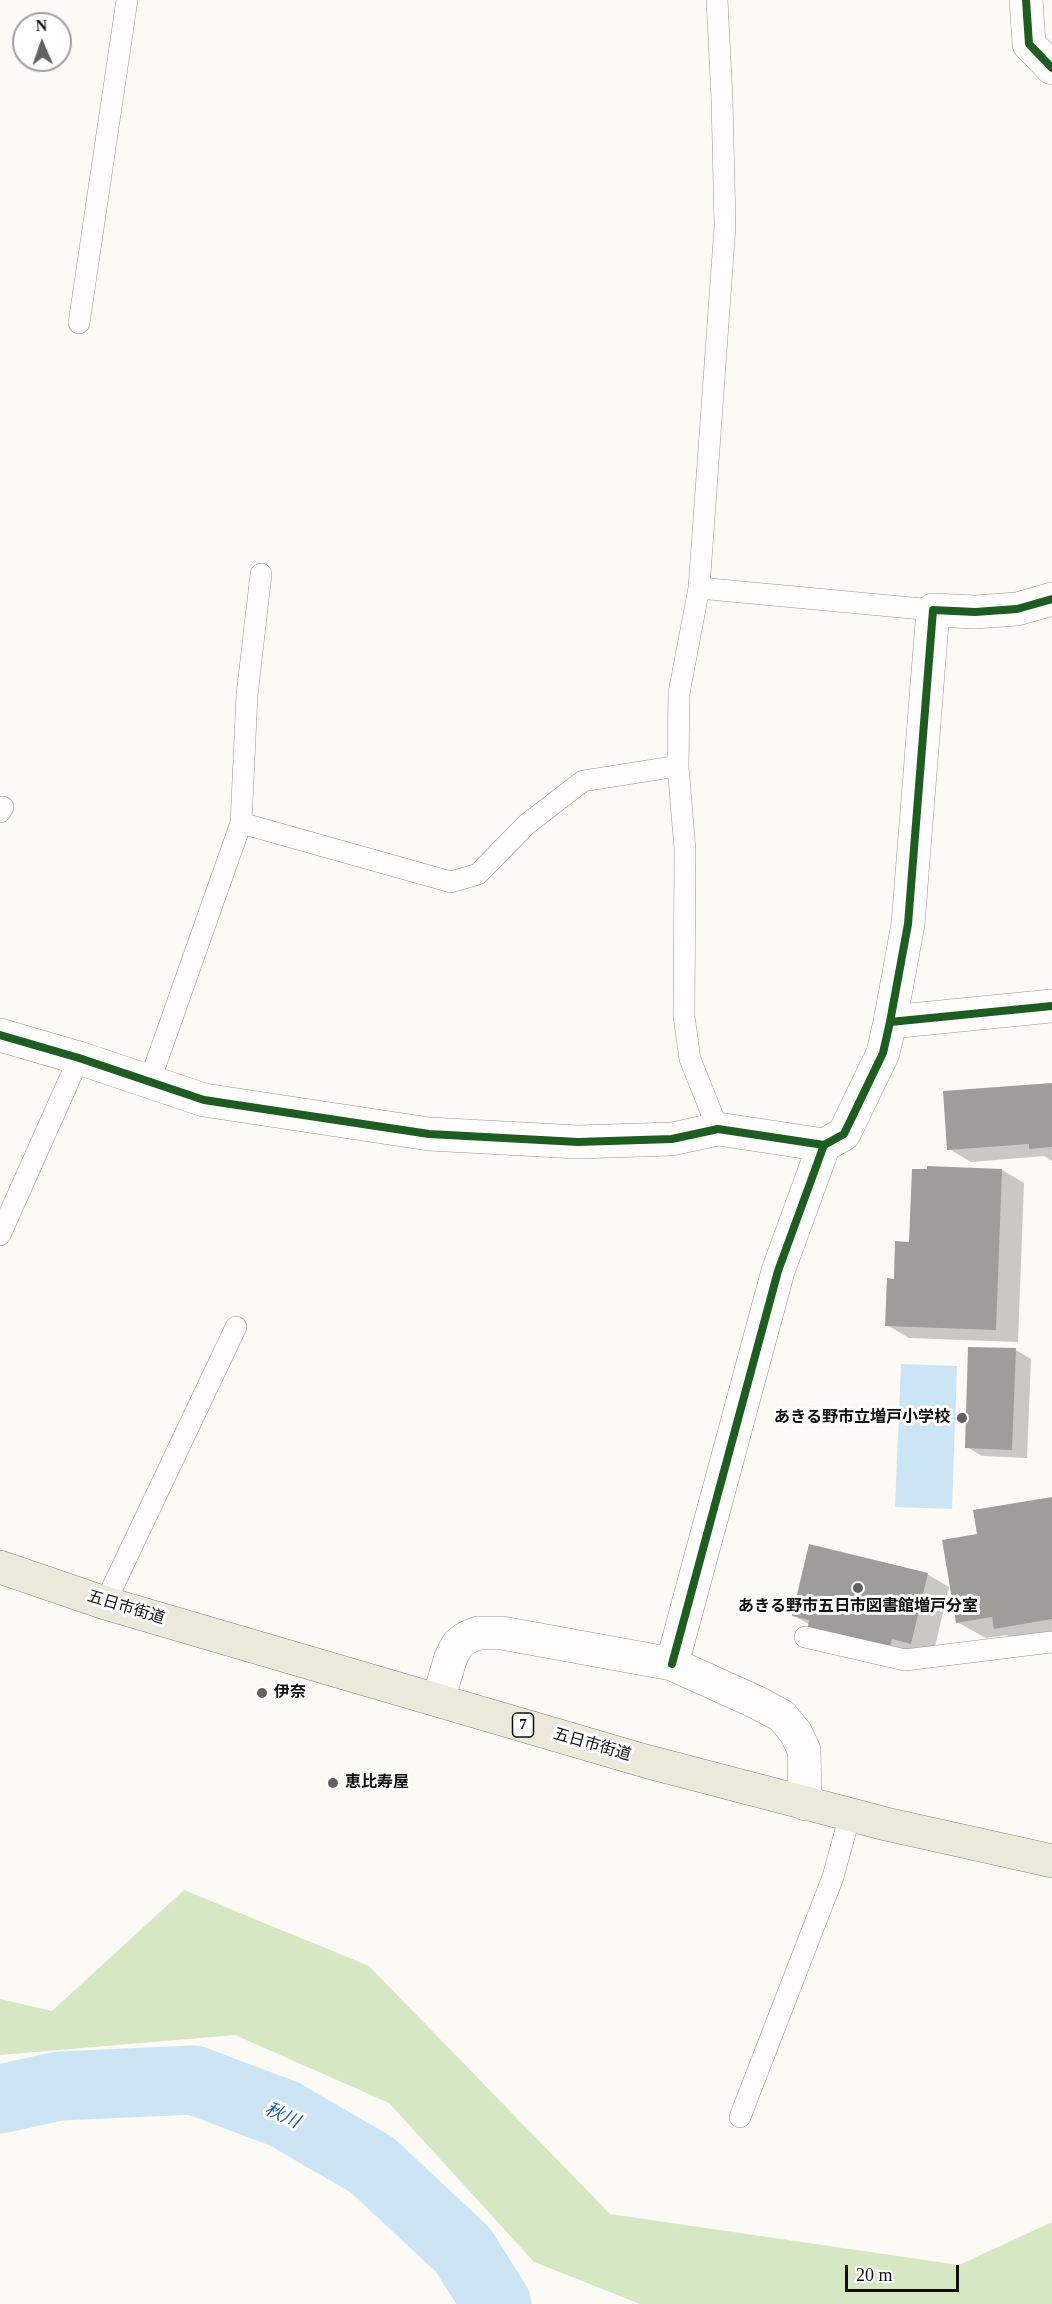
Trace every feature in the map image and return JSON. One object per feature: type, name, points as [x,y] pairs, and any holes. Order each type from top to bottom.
[{"type":"main road","name":"五日市街道","points":[[0,1567],[105,1602],[635,1758],[805,1804],[1052,1861]]},
{"type":"street","points":[[1026,0],[1029,44],[1052,68]]},
{"type":"street","points":[[0,1035],[80,1058],[204,1100],[429,1134],[578,1142],[672,1139],[718,1129],[824,1145],[844,1134],[883,1053],[890,1022],[908,924],[933,610],[975,612],[1017,609],[1052,599]]},
{"type":"street","points":[[890,1022],[1052,1006]]},
{"type":"street","points":[[672,1664],[778,1271],[824,1145]]},
{"type":"street","points":[[438,1700],[451,1657],[458,1644],[478,1633],[502,1633],[672,1664],[782,1716],[796,1732],[804,1750],[805,1804]]},
{"type":"lane","points":[[79,323],[127,0]]},
{"type":"lane","points":[[717,0],[725,226],[699,588],[680,693],[678,766],[685,850],[684,1016],[690,1059],[718,1129]]},
{"type":"lane","points":[[149,1083],[241,823],[247,695],[261,574]]},
{"type":"lane","points":[[699,588],[933,610]]},
{"type":"lane","points":[[241,823],[451,882],[478,874],[527,824],[583,782],[678,766]]},
{"type":"lane","points":[[0,1235],[80,1058]]},
{"type":"lane","points":[[105,1602],[236,1327]]},
{"type":"lane","points":[[805,1637],[905,1660],[1052,1642]]},
{"type":"lane","points":[[740,2117],[833,1877],[850,1815]]},
{"type":"green space","points":[[184,1890],[369,1966],[610,2214],[959,2265],[1052,2222],[1052,2304],[640,2304],[534,2262],[389,2103],[235,2035],[0,2055],[0,1999],[52,2011]]},
{"type":"water","points":[[901,1364],[957,1366],[952,1509],[895,1507]]},
{"type":"building","points":[[1052,1083],[1052,1147],[1029,1149],[1029,1144],[947,1150],[943,1091]]},
{"type":"building","points":[[927,1166],[1002,1169],[996,1330],[885,1326],[887,1278],[894,1279],[895,1241],[909,1242],[912,1169],[927,1169]]},
{"type":"building","points":[[968,1347],[1016,1348],[1012,1450],[965,1448]]},
{"type":"building","points":[[1052,1497],[1052,1619],[994,1629],[992,1617],[956,1623],[942,1540],[977,1534],[973,1510]]},
{"type":"building","points":[[809,1544],[928,1573],[911,1644],[892,1639],[890,1646],[808,1627],[809,1620],[792,1616]]},
{"type":"waterway","name":"秋川","points":[[0,2099],[59,2086],[194,2080],[284,2114],[372,2165],[463,2250],[497,2304]]},
{"type":"cycle path","points":[[1026,0],[1029,44],[1052,68]]},
{"type":"cycle path","points":[[890,1022],[908,924],[933,610],[975,612],[1017,609],[1052,599]]},
{"type":"cycle path","points":[[0,1035],[79,1058],[204,1100],[429,1134],[578,1142],[672,1139],[718,1129],[824,1145],[844,1134],[883,1053],[890,1022],[1052,1006]]},
{"type":"cycle path","points":[[672,1664],[778,1271],[824,1145]]},
{"type":"place","name":"あきる野市立増戸小学校","points":[[962,1418]]},
{"type":"place","name":"あきる野市五日市図書館増戸分室","points":[[858,1588]]},
{"type":"place","name":"伊奈","points":[[262,1693]]},
{"type":"place","name":"恵比寿屋","points":[[333,1783]]}]
